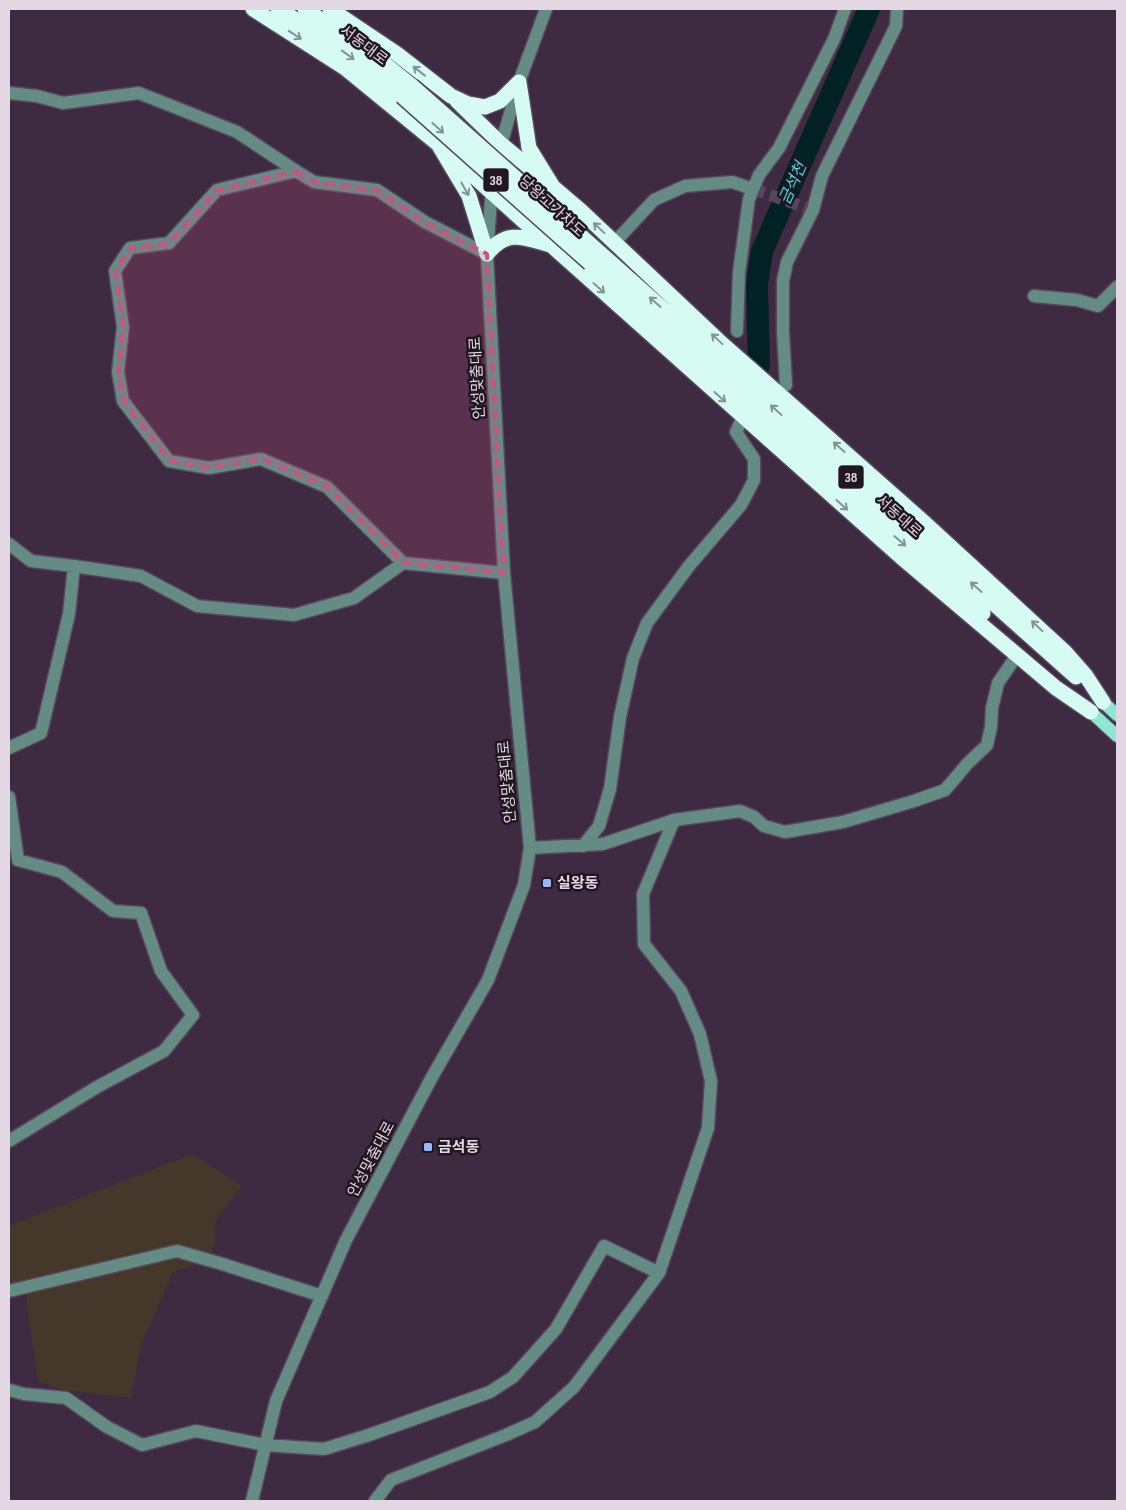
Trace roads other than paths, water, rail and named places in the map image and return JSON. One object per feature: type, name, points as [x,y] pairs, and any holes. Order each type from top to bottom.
[{"type":"highway","points":[[254,9],[345,68],[438,144],[901,557],[1056,688],[1091,712]]},
{"type":"highway","name":"서동대로","points":[[278,9],[322,36],[368,69],[407,91]]},
{"type":"highway","name":"서동대로","points":[[305,9],[380,60],[407,91]]},
{"type":"highway","points":[[330,9],[397,54],[451,96],[499,150],[553,187],[719,341],[927,525],[1065,652],[1086,676],[1103,702]]},
{"type":"highway","points":[[451,96],[468,104],[485,106],[500,101],[519,82]]},
{"type":"highway","points":[[519,82],[529,148],[553,187]]},
{"type":"highway","name":"당왕고가차도","points":[[407,91],[594,258]]},
{"type":"highway","points":[[438,144],[469,196],[487,254]]},
{"type":"highway","points":[[487,254],[493,246],[513,236],[552,245]]},
{"type":"highway","name":"서동대로","points":[[594,258],[1103,702]]},
{"type":"highway","name":"서동대로","points":[[594,258],[1091,712]]},
{"type":"main road","name":"서동대로","points":[[1103,702],[1117,714]]},
{"type":"main road","name":"서동대로","points":[[1091,712],[1117,736]]},
{"type":"street","name":"안성맞춤대로","points":[[252,1501],[276,1401],[346,1240],[432,1077],[488,980],[524,885],[530,848],[504,574],[487,254],[492,191],[499,150],[519,82],[546,9]]},
{"type":"street","points":[[736,331],[739,272],[749,199],[759,175],[779,148],[834,40],[846,9]]},
{"type":"street","points":[[786,385],[782,332],[783,281],[787,262],[813,210],[822,176],[896,26],[897,9]]},
{"type":"street","points":[[9,93],[37,96],[63,103],[139,93],[237,132],[314,182],[377,190],[424,222],[487,254]]},
{"type":"street","points":[[296,171],[217,190],[169,243],[130,248],[115,271],[123,327],[118,372],[123,401],[169,461],[209,468],[261,459],[327,487],[403,563],[504,574]]},
{"type":"street","points":[[614,243],[654,200],[686,186],[732,182],[753,189]]},
{"type":"street","points":[[1034,296],[1077,300],[1098,306],[1117,287]]},
{"type":"street","points":[[583,846],[599,826],[610,789],[620,717],[633,658],[648,623],[689,566],[741,506],[754,480],[754,459],[736,432],[743,417]]},
{"type":"street","points":[[9,544],[31,561],[141,576],[197,606],[294,615],[354,598],[403,563]]},
{"type":"street","points":[[9,748],[41,733],[69,614],[74,566]]},
{"type":"street","points":[[530,848],[603,844],[674,820],[740,811],[754,817],[764,826],[785,832],[843,822],[945,790],[968,763],[987,746],[992,708],[998,683],[1017,655]]},
{"type":"street","points":[[9,798],[18,860],[62,872],[113,912],[140,913],[161,972],[193,1015],[164,1051],[97,1087],[9,1141]]},
{"type":"street","points":[[375,1501],[391,1480],[506,1436],[535,1422],[574,1387],[659,1273],[708,1128],[711,1081],[700,1034],[681,991],[644,944],[643,894],[674,820]]},
{"type":"street","points":[[9,1390],[24,1394],[66,1398],[107,1427],[142,1445],[196,1431],[265,1445],[324,1449],[490,1392],[513,1377],[556,1329],[604,1246],[659,1273]]},
{"type":"street","points":[[9,1291],[177,1251],[322,1296]]},
{"type":"waterway","name":"금석천","points":[[759,366],[757,284],[762,251],[869,9]]},
{"type":"tunnel","points":[[753,189],[813,210]]},
{"type":"place","name":"실왕동","points":[[547,883]]},
{"type":"place","name":"금석동","points":[[428,1147]]}]
